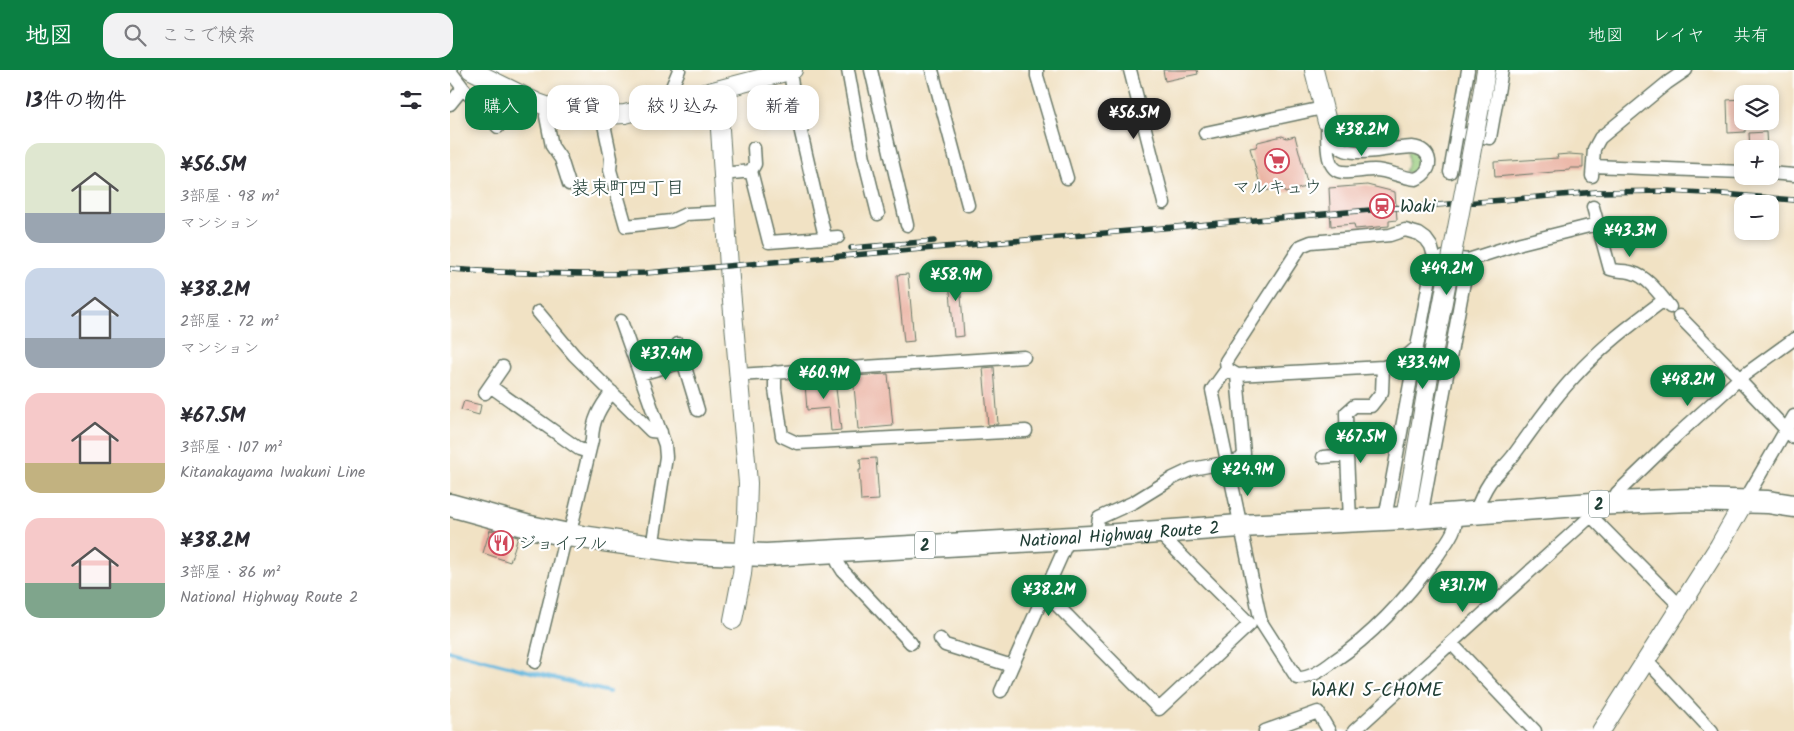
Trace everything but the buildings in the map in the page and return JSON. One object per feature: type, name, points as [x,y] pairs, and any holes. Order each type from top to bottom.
[{"type":"highway","name":"National Highway Route 2","points":[[450,505],[530,527],[568,535],[687,552],[766,555],[1466,513],[1598,508],[1691,500],[1768,502],[1794,506]]},
{"type":"street","points":[[471,70],[547,106]]},
{"type":"street","points":[[673,85],[680,70]]},
{"type":"street","points":[[737,85],[792,70],[795,106],[832,237],[769,242],[752,171],[754,148]]},
{"type":"street","points":[[848,70],[864,158],[878,214]]},
{"type":"street","points":[[871,70],[907,225]]},
{"type":"street","points":[[932,70],[968,205]]},
{"type":"street","points":[[1037,70],[1037,76],[1066,178]]},
{"type":"street","points":[[1130,70],[1164,203]]},
{"type":"street","points":[[1314,70],[1332,139],[1343,150],[1358,153],[1412,147],[1419,148],[1425,151],[1428,157],[1427,171],[1416,179],[1375,170],[1338,172],[1332,167],[1330,161],[1325,115]]},
{"type":"street","points":[[1450,172],[1468,70]]},
{"type":"street","points":[[1404,518],[1486,70]]},
{"type":"street","points":[[1457,133],[1490,138],[1502,70]]},
{"type":"street","points":[[1686,70],[1667,83],[1600,138],[1594,149],[1592,171],[1734,172]]},
{"type":"street","points":[[450,71],[463,88],[450,104]]},
{"type":"street","points":[[1205,133],[1325,115]]},
{"type":"street","points":[[549,130],[552,146],[561,159],[569,184]]},
{"type":"street","points":[[605,130],[611,158],[610,170],[626,226],[671,221],[686,214],[725,212]]},
{"type":"street","points":[[720,130],[725,212],[748,483],[742,574],[733,620]]},
{"type":"street","points":[[723,174],[752,171]]},
{"type":"street","points":[[1779,174],[1794,175]]},
{"type":"street","points":[[1593,207],[1610,269],[1616,272],[1631,272],[1643,277],[1740,378],[1741,382],[1790,434]]},
{"type":"street","points":[[1434,256],[1468,260],[1521,242],[1597,224]]},
{"type":"street","points":[[1096,536],[1099,518],[1134,502],[1173,478],[1192,469],[1240,460],[1244,454],[1232,372],[1226,361],[1301,246],[1311,242],[1390,235],[1405,230],[1419,234],[1426,239],[1431,246],[1434,256],[1417,347],[1404,518]]},
{"type":"street","points":[[1404,518],[1453,342],[1468,260]]},
{"type":"street","points":[[1417,347],[1409,356],[1393,365],[1383,367],[1232,372],[1212,390],[1261,622],[1297,678],[1320,671],[1348,651],[1369,635],[1403,600],[1452,535],[1466,513],[1511,459],[1546,410],[1573,377],[1602,348],[1630,325],[1671,308]]},
{"type":"street","points":[[538,312],[574,355],[651,431],[661,432]]},
{"type":"street","points":[[621,320],[665,445],[666,457],[652,548]]},
{"type":"street","points":[[1357,730],[1740,378],[1794,339]]},
{"type":"street","points":[[678,344],[698,410]]},
{"type":"street","points":[[738,375],[1024,357]]},
{"type":"street","points":[[640,374],[683,362]]},
{"type":"street","points":[[503,367],[488,390],[579,449],[589,452]]},
{"type":"street","points":[[1350,520],[1346,413],[1354,406],[1371,406],[1382,392],[1383,367]]},
{"type":"street","points":[[774,372],[782,436],[797,443],[1026,431]]},
{"type":"street","points":[[535,662],[563,547],[568,535],[589,452],[592,427],[602,405],[612,392]]},
{"type":"street","points":[[1601,731],[1719,546],[1744,502],[1790,434],[1794,416]]},
{"type":"street","points":[[1323,457],[1347,455]]},
{"type":"street","points":[[1598,508],[1681,606]]},
{"type":"street","points":[[1044,594],[1159,709],[1250,624],[1158,532]]},
{"type":"street","points":[[1002,691],[1067,543],[1067,537]]},
{"type":"street","points":[[837,551],[838,563],[843,571],[911,643]]},
{"type":"street","points":[[940,639],[945,645],[1012,666]]},
{"type":"street","points":[[1451,643],[1535,731]]},
{"type":"street","points":[[1646,660],[1712,731]]},
{"type":"street","points":[[1265,731],[1318,712],[1329,731]]},
{"type":"green space","points":[[1408,151],[1418,155],[1421,159],[1423,165],[1417,173],[1406,172],[1409,162]]},
{"type":"waterway","points":[[450,651],[609,692]]},
{"type":"railway","points":[[450,269],[548,274],[646,273],[1596,192],[1668,191],[1794,200]]},
{"type":"railway","points":[[851,248],[934,241]]},
{"type":"place","name":"マルキュウ","points":[[1277,161]]},
{"type":"place","name":"Waki","points":[[1382,206]]},
{"type":"place","name":"ジョイフル","points":[[501,543]]},
{"type":"district","name":"装束町四丁目","points":[[628,187]]},
{"type":"district","name":"WAKI 5-CHOME","points":[[1377,689]]}]
